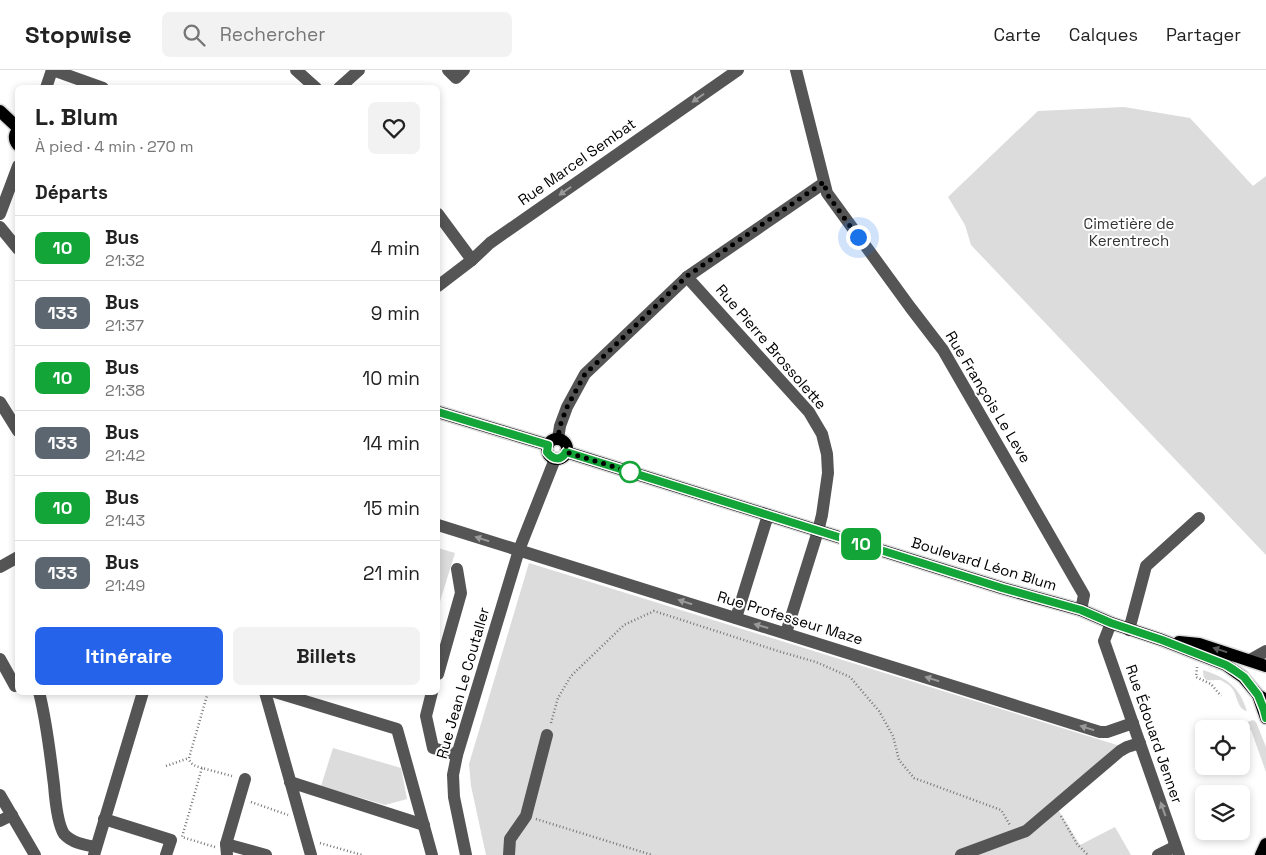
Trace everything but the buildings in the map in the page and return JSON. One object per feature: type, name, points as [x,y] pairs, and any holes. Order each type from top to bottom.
[{"type":"main road","points":[[0,111],[15,126]]},
{"type":"main road","points":[[440,413],[553,442],[565,442],[567,446],[561,455],[552,457],[547,452],[553,442]]},
{"type":"main road","name":"Boulevard Léon Blum","points":[[561,455],[768,515],[1002,588],[1081,610],[1129,630],[1162,640],[1226,665],[1244,677],[1262,697]]},
{"type":"main road","name":"Boulevard Léon Blum","points":[[1162,640],[1200,644],[1266,666]]},
{"type":"main road","points":[[1262,697],[1266,718]]},
{"type":"main road","points":[[1261,855],[1266,844]]},
{"type":"street","points":[[47,85],[53,70],[95,85]]},
{"type":"street","points":[[296,70],[310,85]]},
{"type":"street","points":[[342,85],[359,70]]},
{"type":"street","points":[[448,70],[456,78],[464,70]]},
{"type":"street","name":"Rue Marcel Sembat","points":[[440,284],[472,260],[490,243],[738,70]]},
{"type":"street","name":"Rue François Le Leve","points":[[796,70],[827,194],[944,350],[1084,595],[1081,610]]},
{"type":"street","points":[[0,214],[15,174]]},
{"type":"street","points":[[553,442],[567,407],[585,374],[687,276],[824,182]]},
{"type":"street","points":[[440,217],[472,260]]},
{"type":"street","points":[[0,227],[15,245]]},
{"type":"street","name":"Rue Pierre Brossolette","points":[[687,276],[809,412],[822,434],[827,454],[828,473],[822,515],[786,633]]},
{"type":"street","points":[[0,402],[15,426]]},
{"type":"street","name":"Rue Jean Le Coutaller","points":[[466,855],[454,797],[453,775],[457,755],[519,550],[561,455]]},
{"type":"street","points":[[736,618],[768,515]]},
{"type":"street","points":[[1129,630],[1146,566],[1200,518]]},
{"type":"street","name":"Rue Professeur Maze","points":[[440,526],[1100,732],[1107,732],[1133,723]]},
{"type":"street","points":[[0,568],[15,558]]},
{"type":"street","points":[[440,667],[460,593],[457,569]]},
{"type":"street","name":"Rue Édouard Jenner","points":[[1111,623],[1104,641],[1177,849]]},
{"type":"street","points":[[1250,660],[1266,651]]},
{"type":"street","points":[[0,659],[15,686]]},
{"type":"street","points":[[40,695],[44,710],[58,814],[64,833],[80,850],[95,851],[142,695]]},
{"type":"street","points":[[266,695],[311,855]]},
{"type":"street","points":[[285,695],[397,729],[432,855]]},
{"type":"street","points":[[431,695],[426,716],[433,748],[457,755]]},
{"type":"street","points":[[509,855],[510,840],[526,816],[547,735]]},
{"type":"street","points":[[961,855],[1021,832],[1123,749],[1140,743]]},
{"type":"street","points":[[245,779],[226,850],[266,855]]},
{"type":"street","points":[[290,782],[424,825]]},
{"type":"street","points":[[0,794],[35,855]]},
{"type":"street","points":[[0,821],[12,815]]},
{"type":"street","points":[[104,820],[171,840],[166,855]]},
{"type":"street","points":[[1158,855],[1172,848],[1177,849]]},
{"type":"path","points":[[547,735],[558,698],[571,676],[624,625],[654,611],[816,662],[850,677],[878,712],[893,736],[899,760],[914,778],[1001,810],[1021,832]]},
{"type":"path","points":[[1197,666],[1196,677],[1211,684],[1222,696]]},
{"type":"path","points":[[207,695],[189,758],[193,765],[245,779]]},
{"type":"path","points":[[166,766],[189,758]]},
{"type":"path","points":[[202,768],[182,837],[226,850]]},
{"type":"path","points":[[240,798],[301,820]]},
{"type":"path","points":[[1055,806],[1077,844],[1088,855]]},
{"type":"path","points":[[526,816],[652,855]]},
{"type":"path","points":[[306,839],[362,855]]},
{"type":"green space","name":"Cimetière de Kerentrech","points":[[1124,107],[1190,118],[1253,186],[1266,176],[1266,555],[971,245],[965,225],[948,197],[1038,111]]},
{"type":"green space","points":[[440,549],[455,553],[440,602]]},
{"type":"green space","points":[[529,563],[1117,745],[1054,803],[1080,845],[1115,827],[1131,855],[486,855],[471,786],[469,764]]},
{"type":"green space","points":[[1203,670],[1219,676],[1231,684],[1240,695],[1247,711],[1243,710],[1230,686],[1220,680],[1204,678]]},
{"type":"green space","points":[[1253,720],[1256,722],[1266,747],[1266,772],[1250,730],[1250,721]]},
{"type":"green space","points":[[333,748],[401,768],[407,799],[385,805],[321,786]]},
{"type":"bus line","name":"10","points":[[440,413],[548,445],[547,452],[555,459],[559,459],[566,452],[1002,588],[1081,610],[1111,623],[1162,640],[1226,665],[1244,677],[1258,695],[1266,718]]},
{"type":"route","points":[[630,472],[634,473],[566,452],[567,446],[565,442],[558,438],[567,407],[585,374],[687,276],[824,182],[827,194],[858,237]]}]
